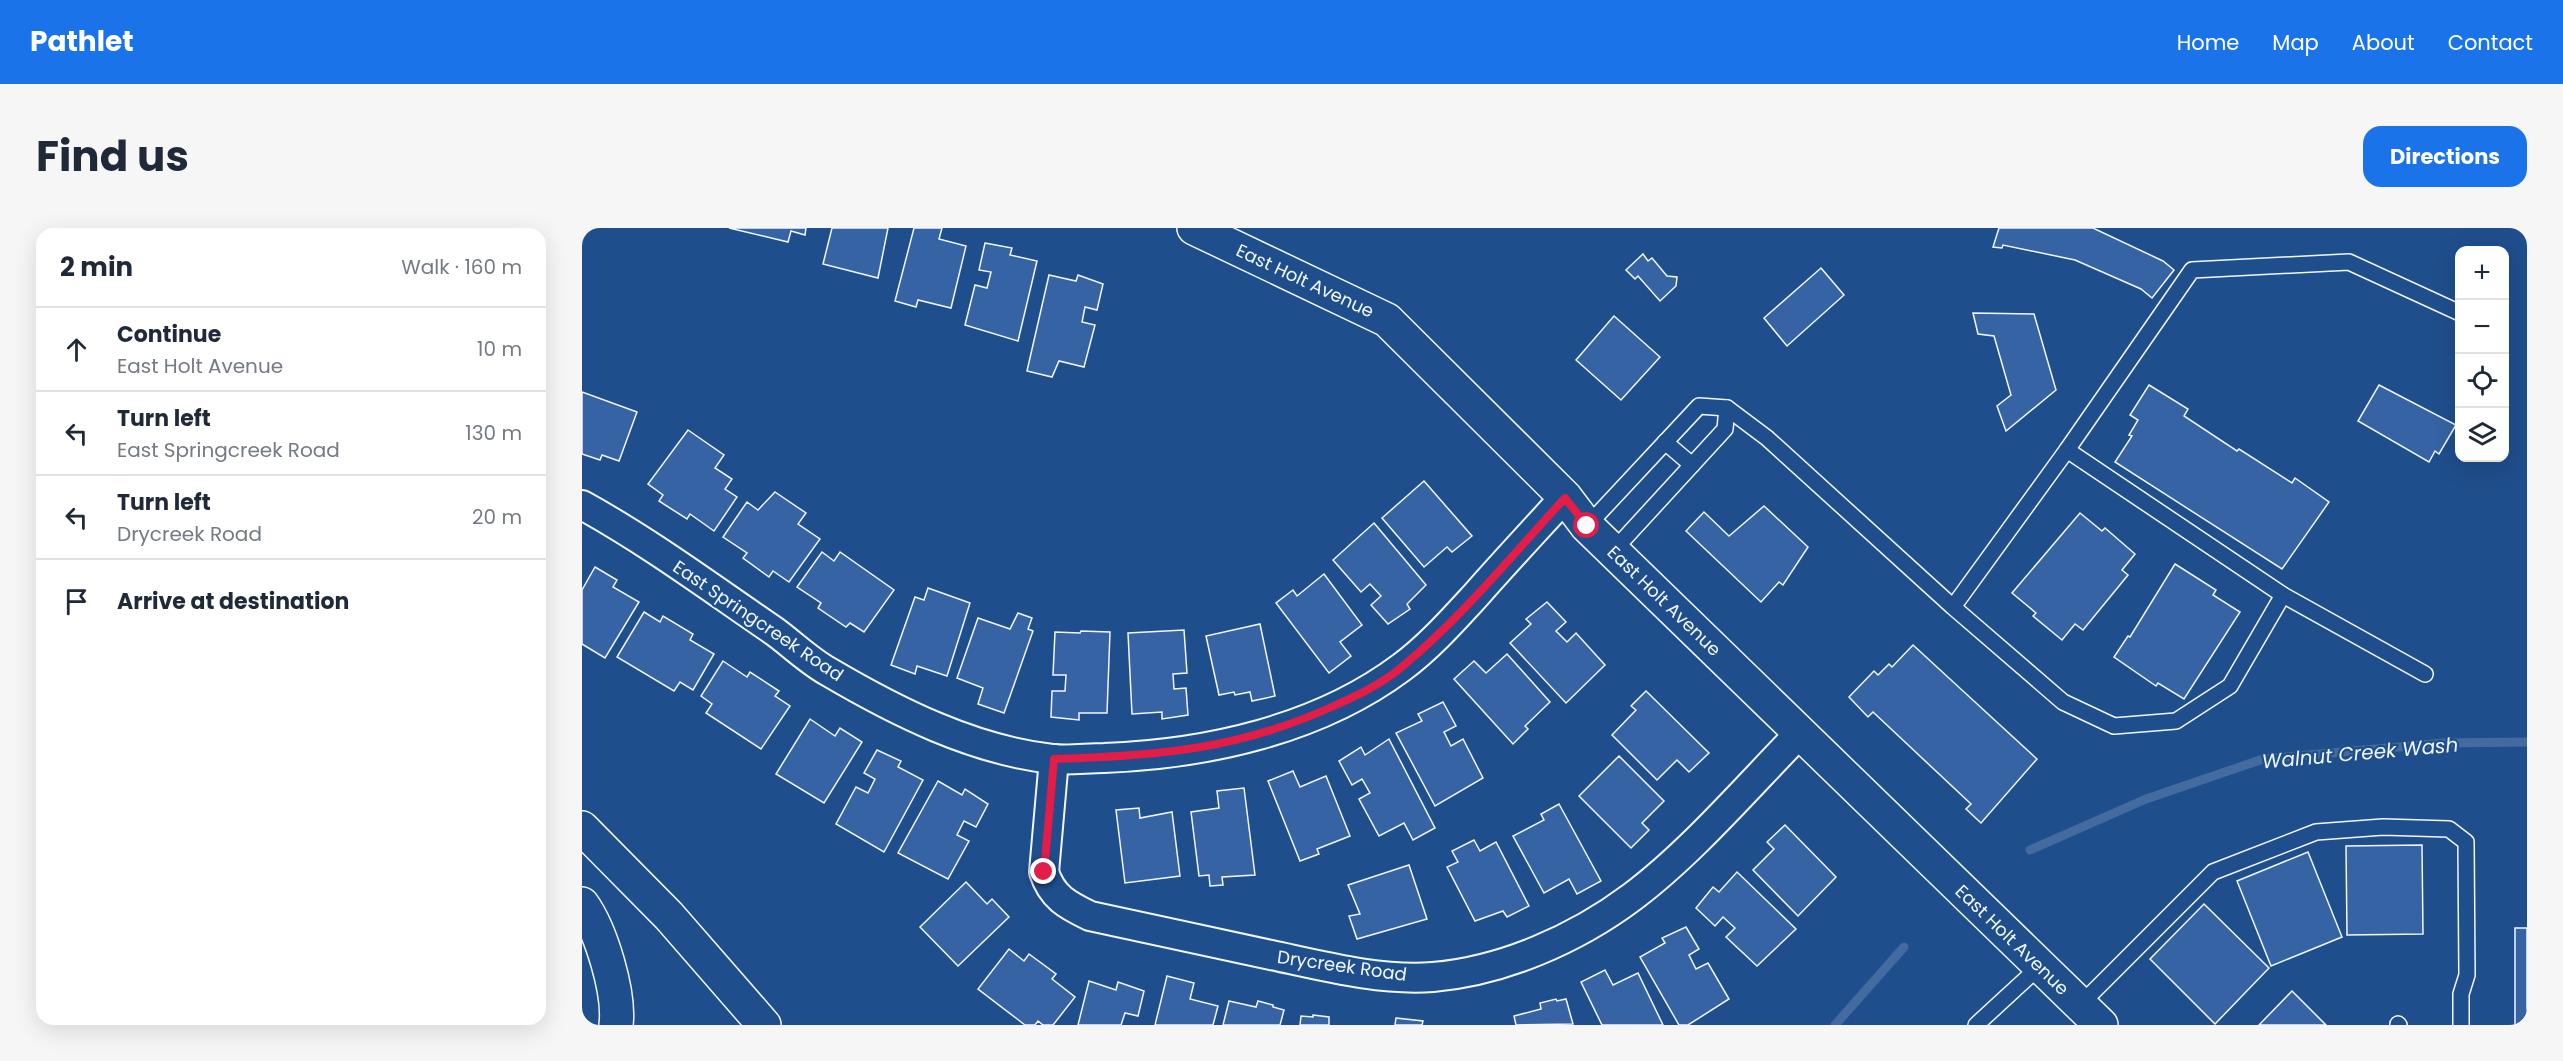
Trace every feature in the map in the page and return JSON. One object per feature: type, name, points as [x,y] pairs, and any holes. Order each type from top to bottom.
[{"type":"main road","name":"East Holt Avenue","points":[[1194,228],[1387,320],[1565,498],[1587,526],[2090,1015]]},
{"type":"main road","points":[[582,828],[669,916],[764,1025]]},
{"type":"main road","points":[[582,904],[592,918],[608,964],[616,1025]]},
{"type":"street","name":"East Springcreek Road","points":[[582,505],[655,550],[826,671],[941,729],[1003,750],[1054,759],[1165,754],[1219,746],[1318,714],[1364,692],[1403,667],[1447,627],[1565,498]]},
{"type":"street","name":"Drycreek Road","points":[[1054,759],[1044,872],[1048,884],[1061,902],[1090,916],[1324,967],[1389,976],[1433,977],[1493,965],[1537,951],[1583,928],[1632,897],[1680,854],[1801,732]]},
{"type":"lane","points":[[1953,607],[2067,450],[2192,270],[2349,262],[2455,311]]},
{"type":"lane","points":[[1587,526],[1699,406],[1727,408],[1767,438],[1953,607],[2063,702],[2115,726],[2176,721],[2230,686],[2283,596]]},
{"type":"lane","points":[[1613,551],[1725,429],[1727,408]]},
{"type":"lane","points":[[1665,442],[1692,465]]},
{"type":"lane","points":[[2067,450],[2283,596],[2425,674]]},
{"type":"lane","points":[[2090,1015],[2212,872],[2316,832],[2383,827],[2449,829],[2466,842],[2467,975],[2461,994],[2462,1025]]},
{"type":"lane","points":[[1976,1025],[2039,967]]},
{"type":"building","points":[[729,228],[806,228],[805,235],[791,231],[788,242]]},
{"type":"building","points":[[832,228],[888,228],[878,278],[823,264]]},
{"type":"building","points":[[914,228],[942,228],[939,239],[966,246],[951,308],[918,300],[916,307],[895,301]]},
{"type":"building","points":[[1999,228],[2093,228],[2163,261],[2174,270],[2152,298],[2141,289],[2075,260],[2003,245],[2002,248],[1993,247]]},
{"type":"building","points":[[985,243],[1012,248],[1010,255],[1037,261],[1018,341],[965,325],[975,285],[987,288],[991,272],[979,270]]},
{"type":"building","points":[[1643,254],[1648,261],[1652,258],[1667,276],[1677,277],[1676,286],[1660,301],[1638,276],[1635,279],[1626,270]]},
{"type":"building","points":[[1821,268],[1844,295],[1787,346],[1764,318]]},
{"type":"building","points":[[1049,275],[1076,281],[1078,275],[1103,284],[1097,310],[1085,307],[1082,322],[1095,325],[1084,367],[1059,361],[1052,377],[1027,371]]},
{"type":"building","points":[[1973,313],[2034,314],[2056,390],[2006,431],[1997,406],[2011,395],[1994,336],[1978,334]]},
{"type":"building","points":[[1614,316],[1660,357],[1621,400],[1576,360]]},
{"type":"building","points":[[2149,385],[2188,409],[2184,416],[2237,451],[2239,449],[2292,483],[2295,478],[2329,502],[2282,569],[2115,462],[2132,436],[2129,435],[2138,420],[2130,415]]},
{"type":"building","points":[[2379,385],[2455,424],[2455,427],[2439,454],[2435,451],[2429,462],[2358,421]]},
{"type":"building","points":[[582,392],[637,412],[619,461],[602,455],[600,460],[582,454]]},
{"type":"building","points":[[688,430],[724,455],[715,468],[732,479],[725,489],[737,497],[714,531],[690,514],[687,519],[659,501],[663,495],[648,484]]},
{"type":"building","points":[[1424,481],[1472,536],[1452,552],[1447,547],[1424,567],[1382,518]]},
{"type":"building","points":[[775,492],[806,513],[798,524],[820,539],[789,582],[773,571],[769,577],[743,558],[747,553],[723,537],[747,502],[758,510]]},
{"type":"building","points":[[1764,506],[1808,547],[1783,585],[1779,582],[1761,602],[1686,531],[1704,512],[1729,536]]},
{"type":"building","points":[[2080,513],[2102,531],[2105,528],[2135,554],[2122,570],[2128,575],[2083,630],[2075,624],[2062,640],[2033,616],[2036,613],[2012,593]]},
{"type":"building","points":[[1374,523],[1426,585],[1407,604],[1410,609],[1388,624],[1371,605],[1381,596],[1370,584],[1361,592],[1333,560]]},
{"type":"building","points":[[822,552],[834,561],[840,552],[894,590],[864,632],[850,623],[846,627],[818,608],[821,603],[797,587]]},
{"type":"building","points":[[2175,564],[2216,590],[2213,595],[2240,612],[2184,699],[2158,683],[2156,686],[2114,657],[2128,636],[2130,637]]},
{"type":"building","points":[[595,567],[617,580],[613,587],[639,602],[605,658],[582,644],[582,590]]},
{"type":"building","points":[[1324,574],[1362,625],[1340,642],[1351,656],[1329,673],[1276,603],[1293,590],[1297,596]]},
{"type":"building","points":[[928,588],[970,603],[947,676],[917,666],[915,674],[891,665],[915,597],[924,600]]},
{"type":"building","points":[[1547,602],[1566,622],[1556,631],[1567,642],[1576,633],[1605,665],[1566,703],[1510,643],[1531,624],[1526,619]]},
{"type":"building","points":[[644,612],[660,622],[663,616],[693,634],[690,640],[714,654],[693,690],[680,682],[674,691],[617,657]]},
{"type":"building","points":[[1018,613],[1032,618],[1028,629],[1033,631],[1004,713],[978,704],[983,688],[957,678],[978,618],[1010,629]]},
{"type":"building","points":[[1260,624],[1275,696],[1252,701],[1250,692],[1219,695],[1206,636]]},
{"type":"building","points":[[1184,630],[1187,673],[1173,674],[1174,689],[1186,688],[1188,715],[1162,719],[1162,712],[1132,714],[1128,633]]},
{"type":"building","points":[[1081,631],[1110,632],[1107,713],[1079,713],[1079,720],[1051,717],[1052,691],[1065,691],[1066,675],[1053,675],[1055,632],[1080,633]]},
{"type":"building","points":[[1913,645],[2037,759],[1981,823],[1966,809],[1971,804],[1873,712],[1868,717],[1849,697],[1874,671],[1878,675],[1889,664],[1892,667]]},
{"type":"building","points":[[1507,654],[1550,702],[1525,726],[1528,729],[1513,744],[1454,679],[1474,661],[1486,673]]},
{"type":"building","points":[[723,661],[747,677],[750,672],[779,691],[775,696],[790,706],[761,749],[706,713],[712,704],[701,696]]},
{"type":"building","points":[[1646,691],[1709,753],[1689,772],[1677,760],[1657,780],[1612,735],[1636,710],[1631,706]]},
{"type":"building","points":[[1443,702],[1456,726],[1444,732],[1451,746],[1463,739],[1483,778],[1435,806],[1396,733],[1422,721],[1418,714]]},
{"type":"building","points":[[810,719],[835,736],[840,728],[862,742],[824,803],[776,774]]},
{"type":"building","points":[[1389,739],[1435,828],[1413,840],[1404,823],[1379,836],[1359,799],[1370,793],[1362,779],[1352,785],[1339,761],[1361,747],[1365,755]]},
{"type":"building","points":[[877,750],[901,761],[898,767],[923,780],[884,852],[836,824],[856,787],[868,793],[875,779],[864,773]]},
{"type":"building","points":[[1619,756],[1664,801],[1642,823],[1649,830],[1631,848],[1579,796]]},
{"type":"building","points":[[1293,771],[1300,787],[1326,776],[1350,836],[1317,849],[1319,854],[1300,861],[1268,781]]},
{"type":"building","points":[[938,781],[962,795],[965,789],[988,804],[976,827],[964,821],[957,835],[969,841],[948,879],[898,853]]},
{"type":"building","points":[[1244,788],[1255,875],[1222,877],[1223,885],[1210,886],[1209,875],[1199,876],[1191,812],[1219,808],[1217,791]]},
{"type":"building","points":[[1559,804],[1601,881],[1577,894],[1569,879],[1544,893],[1513,836],[1544,820],[1541,814]]},
{"type":"building","points":[[1139,808],[1140,818],[1172,812],[1180,876],[1125,883],[1116,810]]},
{"type":"building","points":[[1785,825],[1836,877],[1798,916],[1753,870],[1774,849],[1767,842]]},
{"type":"building","points":[[1474,840],[1480,851],[1496,842],[1529,906],[1507,917],[1503,911],[1475,921],[1447,867],[1458,862],[1452,851]]},
{"type":"building","points":[[2422,845],[2423,934],[2347,935],[2346,846]]},
{"type":"building","points":[[2308,852],[2342,937],[2271,966],[2237,881]]},
{"type":"building","points":[[1409,865],[1427,919],[1357,939],[1349,916],[1360,914],[1348,885]]},
{"type":"building","points":[[1737,872],[1796,929],[1757,966],[1726,937],[1735,928],[1723,917],[1715,926],[1696,908],[1713,887],[1719,892]]},
{"type":"building","points":[[966,882],[987,904],[992,899],[1009,917],[958,966],[920,927]]},
{"type":"building","points":[[2204,904],[2269,968],[2215,1024],[2150,959]]},
{"type":"building","points":[[1686,927],[1699,949],[1689,955],[1696,969],[1708,963],[1729,999],[1688,1025],[1679,1025],[1640,957],[1665,943],[1662,938]]},
{"type":"building","points":[[2515,928],[2527,928],[2527,1025],[2515,1025]]},
{"type":"building","points":[[1009,949],[1024,961],[1029,954],[1056,974],[1052,979],[1075,997],[1053,1025],[1043,1025],[1038,1021],[1035,1025],[1025,1025],[978,989]]},
{"type":"building","points":[[1605,970],[1613,985],[1638,973],[1663,1025],[1602,1025],[1581,982]]},
{"type":"building","points":[[1167,976],[1194,983],[1190,999],[1218,1006],[1213,1025],[1155,1025]]},
{"type":"building","points":[[1089,981],[1116,990],[1118,982],[1144,991],[1138,1016],[1125,1013],[1121,1025],[1078,1025]]},
{"type":"building","points":[[2292,991],[2326,1025],[2259,1025]]},
{"type":"building","points":[[1556,999],[1557,1001],[1566,999],[1573,1024],[1516,1025],[1514,1016],[1541,1009],[1540,1003]]},
{"type":"building","points":[[1229,1001],[1256,1007],[1258,1001],[1284,1010],[1280,1025],[1223,1025]]},
{"type":"building","points":[[1313,1015],[1329,1017],[1329,1025],[1300,1025],[1301,1016],[1313,1017]]},
{"type":"building","points":[[1396,1018],[1423,1021],[1422,1025],[1395,1025]]},
{"type":"waterway","name":"Walnut Creek Wash","points":[[2030,850],[2146,799],[2263,759],[2443,743],[2527,742]]},
{"type":"waterway","name":"Walnut Creek Wash","points":[[1835,1025],[1904,947]]},
{"type":"route","points":[[1044,872],[1054,759],[1126,757],[1219,746],[1318,714],[1364,692],[1403,667],[1447,627],[1565,498],[1587,526]]}]
